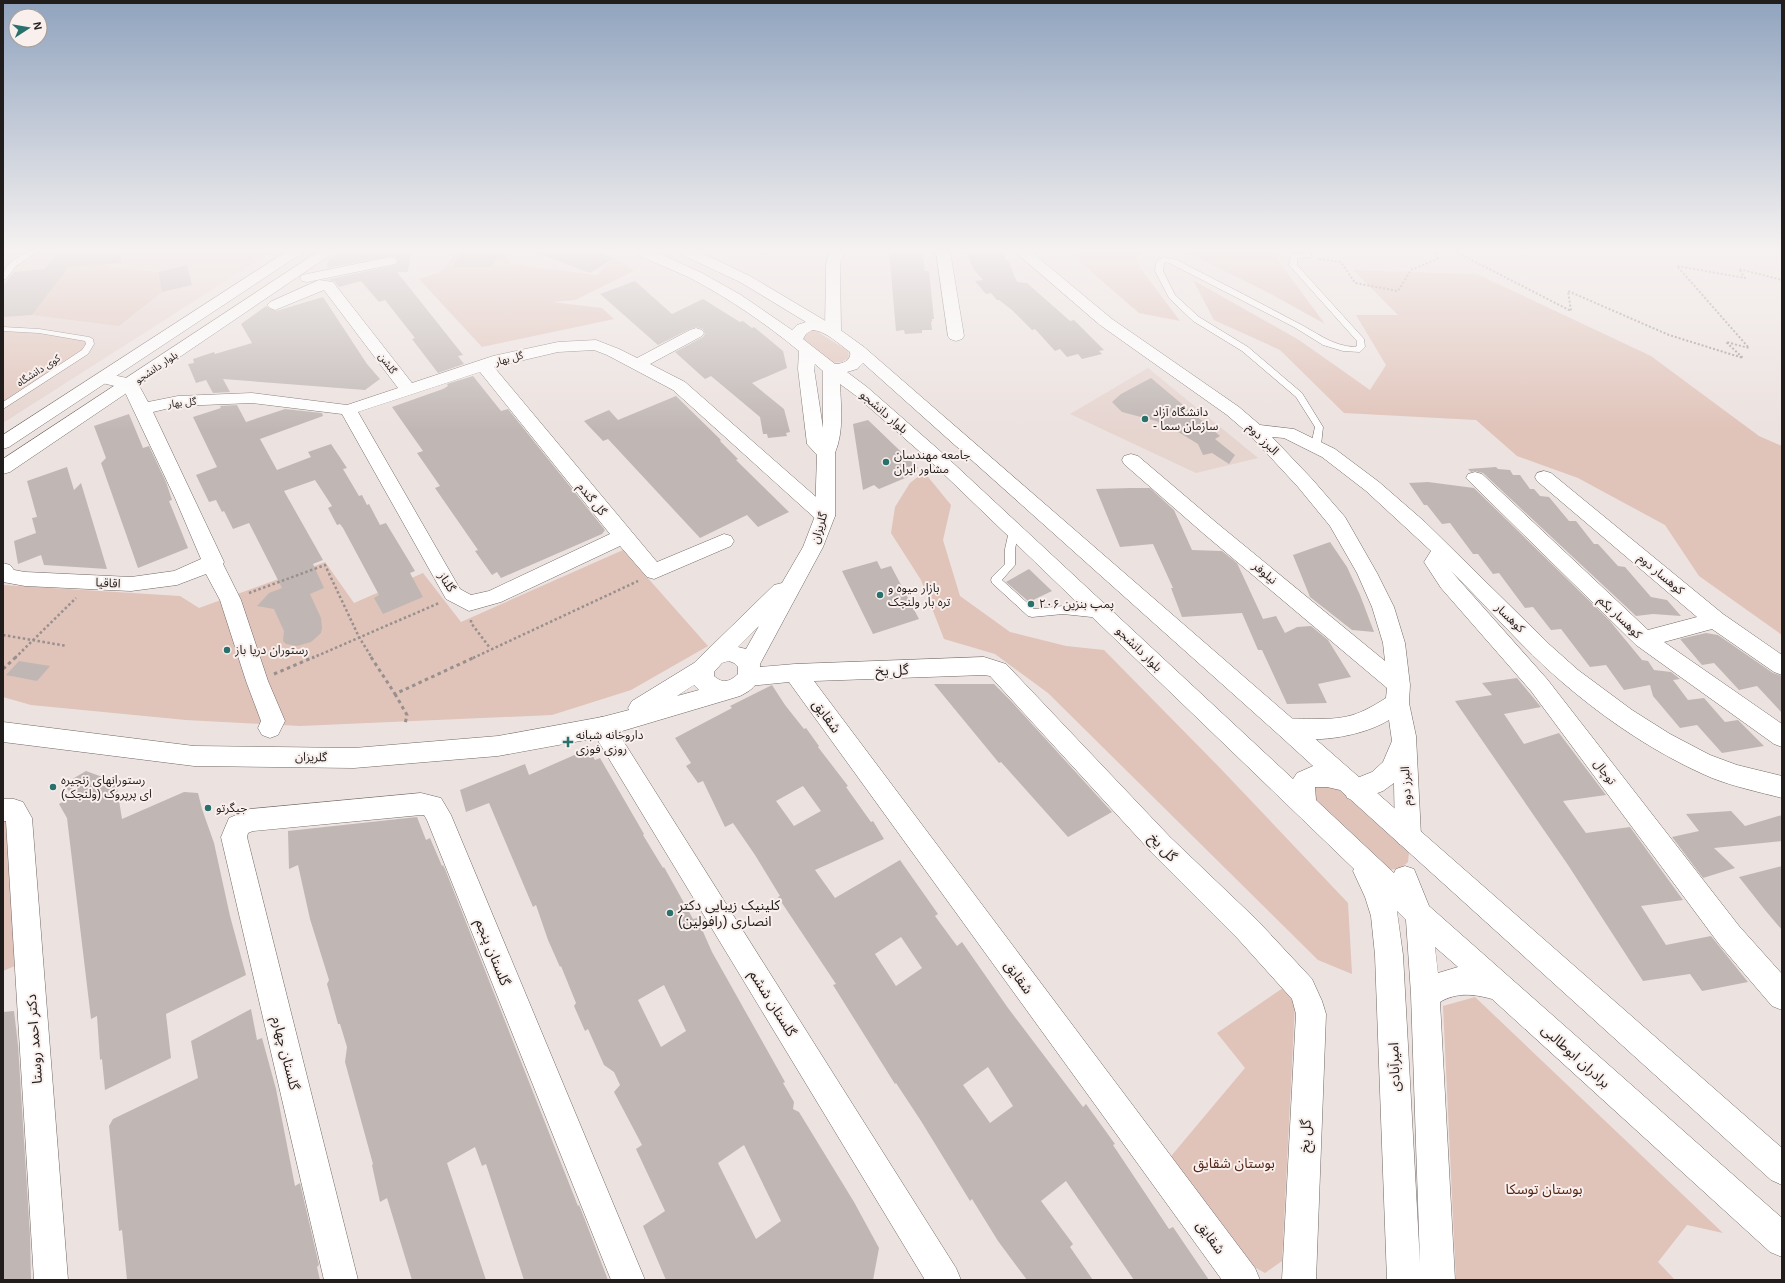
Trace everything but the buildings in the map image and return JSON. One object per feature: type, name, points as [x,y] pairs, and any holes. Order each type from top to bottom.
[{"type":"street","name":"بلوار دانشجو","points":[[3,443],[207,311]]},
{"type":"street","name":"بلوار دانشجو","points":[[3,468],[239,311]]},
{"type":"street","name":"گلشن","points":[[348,311],[409,391]]},
{"type":"street","points":[[756,311],[801,346]]},
{"type":"street","points":[[798,311],[833,332],[858,350],[1354,787],[1782,1169]]},
{"type":"street","points":[[833,311],[833,332]]},
{"type":"street","points":[[952,311],[956,336]]},
{"type":"street","name":"البرز دوم","points":[[1092,311],[1232,411],[1255,430],[1305,483],[1338,522],[1367,574],[1383,607],[1394,643],[1398,694],[1404,736],[1408,836]]},
{"type":"street","points":[[826,453],[816,444],[806,369],[801,346],[796,335],[800,330],[809,326],[817,326],[833,332]]},
{"type":"street","points":[[638,364],[696,333]]},
{"type":"street","name":"گل بهار","points":[[142,409],[178,401],[252,398],[348,410],[409,391],[483,365],[520,355],[558,347],[596,345],[638,364],[680,386],[825,516]]},
{"type":"street","name":"بلوار دانشجو","points":[[801,346],[861,391],[933,454],[1305,808],[1366,864]]},
{"type":"street","points":[[831,369],[840,369],[852,365],[859,355],[858,350]]},
{"type":"street","name":"گل گندم","points":[[483,365],[654,572]]},
{"type":"street","name":"گلریزان","points":[[749,671],[797,574],[813,547],[825,516],[826,453],[829,448],[831,434],[831,369]]},
{"type":"street","points":[[104,378],[130,384],[152,427],[214,562],[224,590],[230,600],[257,681],[273,721],[270,728]]},
{"type":"street","name":"گلناز","points":[[348,410],[453,594],[469,603]]},
{"type":"street","name":"کوهسار","points":[[1255,430],[1263,428],[1276,428],[1316,445],[1356,472],[1442,550],[1569,675],[1654,737],[1722,771],[1782,787]]},
{"type":"street","name":"نیلوفر","points":[[1131,460],[1398,694]]},
{"type":"street","name":"کوهسار دوم","points":[[1544,477],[1715,620],[1782,666]]},
{"type":"street","name":"کوهسار یکم","points":[[1475,478],[1644,640],[1782,737]]},
{"type":"street","points":[[469,603],[494,597],[623,536]]},
{"type":"street","points":[[654,572],[724,541]]},
{"type":"street","name":"توچال","points":[[1442,550],[1434,562],[1448,583],[1539,685],[1729,935],[1782,996]]},
{"type":"street","name":"اقاقیا","points":[[3,570],[7,576],[25,579],[131,584],[177,578],[214,562]]},
{"type":"street","name":"گلریزان","points":[[609,724],[709,663],[797,574]]},
{"type":"street","points":[[1644,640],[1715,620]]},
{"type":"street","points":[[728,653],[741,656],[749,671],[739,687],[724,692],[711,689],[703,680],[709,663],[728,653]]},
{"type":"street","name":"گل یخ","points":[[749,671],[795,673],[984,666],[998,670],[1161,845],[1248,930],[1302,989],[1308,1001],[1311,1014],[1299,1280]]},
{"type":"street","name":"شقایق","points":[[795,673],[1243,1280]]},
{"type":"street","name":"گلریزان","points":[[3,732],[194,756],[354,758],[498,746],[609,724],[724,692]]},
{"type":"street","points":[[1287,728],[1317,729],[1347,726],[1368,721],[1398,694]]},
{"type":"street","name":"گلستان ششم","points":[[609,724],[944,1280]]},
{"type":"street","name":"البرز دوم","points":[[1354,787],[1374,784],[1388,774],[1399,754],[1404,736]]},
{"type":"street","points":[[1305,808],[1301,796],[1301,786],[1306,779],[1319,775],[1334,777],[1354,787]]},
{"type":"street","name":"گلستان پنجم","points":[[238,826],[250,820],[421,804],[432,806],[438,815],[628,1280]]},
{"type":"street","name":"دکتر احمد روستا","points":[[3,810],[14,810],[19,818],[51,1280]]},
{"type":"street","name":"گلستان چهارم","points":[[238,826],[234,837],[341,1280]]},
{"type":"street","points":[[1366,864],[1390,877],[1405,878],[1414,873],[1417,863],[1416,853],[1408,836]]},
{"type":"street","name":"برادران ابوطالبی","points":[[1366,864],[1498,986],[1782,1240]]},
{"type":"street","name":"امیرآبادی","points":[[1366,864],[1385,916],[1389,955],[1404,1280]]},
{"type":"street","points":[[1405,878],[1419,914],[1425,994],[1438,1280]]},
{"type":"street","points":[[1425,994],[1443,984],[1455,981],[1480,981],[1498,986]]},
{"type":"lane","points":[[1188,311],[1196,319],[1244,349],[1299,395],[1319,427],[1316,445]]},
{"type":"lane","points":[[1269,311],[1297,325],[1326,343],[1343,349],[1357,350],[1361,347],[1360,341],[1333,311]]},
{"type":"lane","name":"کوی دانشگاه","points":[[3,329],[39,331],[89,338],[90,344],[85,352],[3,406]]},
{"type":"lane","points":[[1014,531],[1010,549],[1010,565],[996,580],[1032,613],[1064,610],[1102,614]]},
{"type":"path","points":[[1614,311],[1669,335],[1743,358],[1726,342],[1749,348],[1716,311]]},
{"type":"path","points":[[248,593],[325,565],[359,637],[407,715],[405,724]]},
{"type":"path","points":[[395,694],[490,648],[640,580],[654,572]]},
{"type":"path","points":[[3,669],[92,582]]},
{"type":"path","points":[[257,681],[442,602]]},
{"type":"path","points":[[469,603],[471,623],[490,648]]},
{"type":"path","points":[[3,635],[67,646]]},
{"type":"shaded area","points":[[3,311],[179,311],[3,423]]},
{"type":"shaded area","name":"دانشگاه آزاد - سازمان سما","points":[[1148,368],[1258,458],[1196,473],[1070,414]]},
{"type":"green space","points":[[35,311],[138,311],[119,326],[32,315]]},
{"type":"green space","points":[[449,311],[605,311],[614,319],[482,347]]},
{"type":"green space","points":[[1137,311],[1172,311],[1180,321],[1139,313]]},
{"type":"green space","points":[[1209,311],[1248,311],[1299,340],[1370,390],[1386,365],[1356,315],[1398,315],[1394,311],[1555,311],[1651,356],[1759,436],[1782,446],[1782,635],[1699,576],[1665,525],[1578,478],[1517,456],[1476,420],[1344,413],[1280,350],[1214,320]]},
{"type":"green space","points":[[1301,311],[1315,311],[1325,324]]},
{"type":"green space","points":[[3,329],[89,339],[85,352],[3,405]]},
{"type":"green space","points":[[815,330],[848,351],[849,358],[842,362],[829,363],[801,340],[808,331]]},
{"type":"green space","points":[[924,472],[951,505],[943,540],[960,596],[1010,632],[1066,646],[1104,650],[1220,768],[1348,903],[1352,974],[1318,960],[1048,693],[995,654],[944,639],[921,580],[891,533],[895,507],[910,483]]},
{"type":"green space","points":[[623,550],[708,646],[631,690],[552,715],[300,726],[186,720],[31,705],[3,697],[3,585],[180,596],[199,608],[325,562],[354,603],[423,573],[461,622]]},
{"type":"green space","points":[[1333,782],[1409,851],[1408,862],[1401,868],[1389,870],[1312,806],[1313,784]]},
{"type":"green space","points":[[5,815],[17,965],[3,971],[3,816]]},
{"type":"green space","name":"بوستان شقایق","points":[[1283,988],[1295,1004],[1282,1261],[1265,1273],[1238,1258],[1167,1161],[1245,1068],[1217,1033]]},
{"type":"green space","name":"بوستان توسکا","points":[[1475,997],[1723,1233],[1687,1225],[1658,1262],[1675,1280],[1456,1280],[1443,1006]]},
{"type":"place","name":"دانشگاه آزاد - سازمان سما","points":[[1145,419]]},
{"type":"place","name":"جامعه مهندسان مشاور ایران","points":[[886,462]]},
{"type":"place","name":"بازار میوه و تره بار ولنجک","points":[[880,595]]},
{"type":"place","name":"پمپ بنزین ۲۰۶","points":[[1031,604]]},
{"type":"place","name":"رستوران دریا باز","points":[[227,650]]},
{"type":"place","name":"داروخانه شبانه روزی فوزی","points":[[568,742]]},
{"type":"place","name":"رستورانهای زنجیره ای پرپروک (ولنجک)","points":[[53,787]]},
{"type":"place","name":"جیگرتو","points":[[208,808]]},
{"type":"place","name":"کلینیک زیبایی دکتر انصاری (رافولین)","points":[[670,913]]}]
